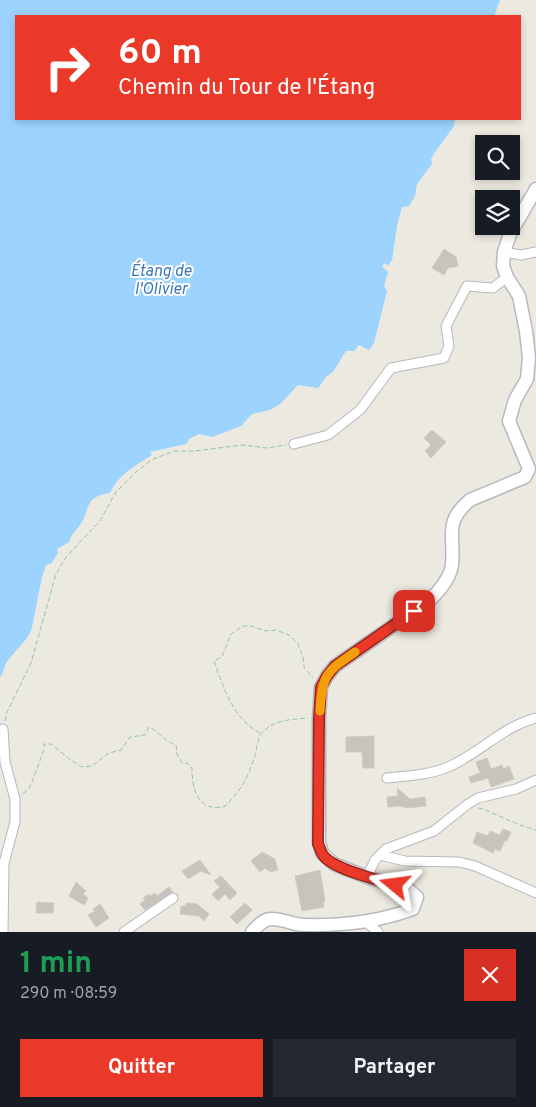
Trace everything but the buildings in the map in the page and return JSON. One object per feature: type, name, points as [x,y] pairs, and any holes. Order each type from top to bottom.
[{"type":"street","points":[[252,932],[261,923],[270,919],[302,925],[366,922],[395,916],[414,908],[417,897],[408,888],[367,877],[327,860],[318,844],[321,687],[335,666],[429,600],[443,588],[452,566],[451,530],[455,515],[470,500],[525,477],[529,469],[509,421],[515,400],[527,379],[529,358],[526,331],[519,296],[507,277],[503,266],[504,252],[510,234],[536,189]]},
{"type":"street","points":[[504,252],[521,255],[536,252]]},
{"type":"street","points":[[294,444],[328,435],[360,410],[391,368],[444,358],[449,346],[446,326],[467,286],[493,288],[507,277]]},
{"type":"street","points":[[387,778],[433,772],[449,767],[502,734],[536,718]]},
{"type":"street","points":[[2,932],[4,863],[15,822],[15,799],[5,762],[3,729]]},
{"type":"street","points":[[367,877],[375,860],[386,849],[434,831],[478,798],[516,788],[536,780]]},
{"type":"street","points":[[380,855],[405,861],[459,862],[475,866],[536,893]]},
{"type":"street","points":[[124,932],[173,898]]},
{"type":"street","points":[[366,922],[378,932]]},
{"type":"path","points":[[3,729],[7,712],[31,663],[56,574],[66,557],[100,521],[116,492],[136,472],[153,459],[175,451],[194,451],[242,445],[267,448],[294,444]]},
{"type":"path","points":[[261,734],[248,727],[230,704],[214,662],[222,657],[231,634],[243,626],[251,626],[266,631],[276,630],[289,635],[298,644],[303,657],[304,667],[321,687]]},
{"type":"path","points":[[15,799],[30,787],[44,750],[44,744],[51,744],[82,767],[92,766],[109,753],[121,750],[130,737],[145,735],[148,727],[157,731],[167,742],[176,745],[177,754],[182,763],[187,763],[192,768],[192,784],[198,798],[211,807],[224,807],[244,786],[261,734],[270,726],[291,719],[319,718]]},
{"type":"path","points":[[475,808],[483,809],[536,830]]},
{"type":"water","name":"Étang de l'Olivier","points":[[0,0],[500,0],[494,15],[15,15],[15,120],[456,120],[454,126],[431,159],[432,164],[417,184],[415,196],[409,206],[402,207],[392,260],[388,266],[385,263],[382,266],[388,272],[384,286],[387,291],[374,343],[369,350],[359,345],[354,351],[346,351],[333,372],[326,377],[318,388],[298,385],[280,404],[270,410],[252,414],[241,426],[212,437],[199,434],[189,439],[186,444],[150,452],[152,455],[123,476],[110,493],[95,497],[89,504],[80,525],[69,542],[57,549],[58,553],[51,564],[47,564],[41,583],[32,628],[27,638],[6,663],[0,677]]},
{"type":"slow traffic","points":[[320,711],[321,687],[327,676],[335,666],[355,652]]},
{"type":"route","points":[[395,885],[367,877],[334,864],[327,860],[318,844],[321,687],[335,666],[414,611]]}]
